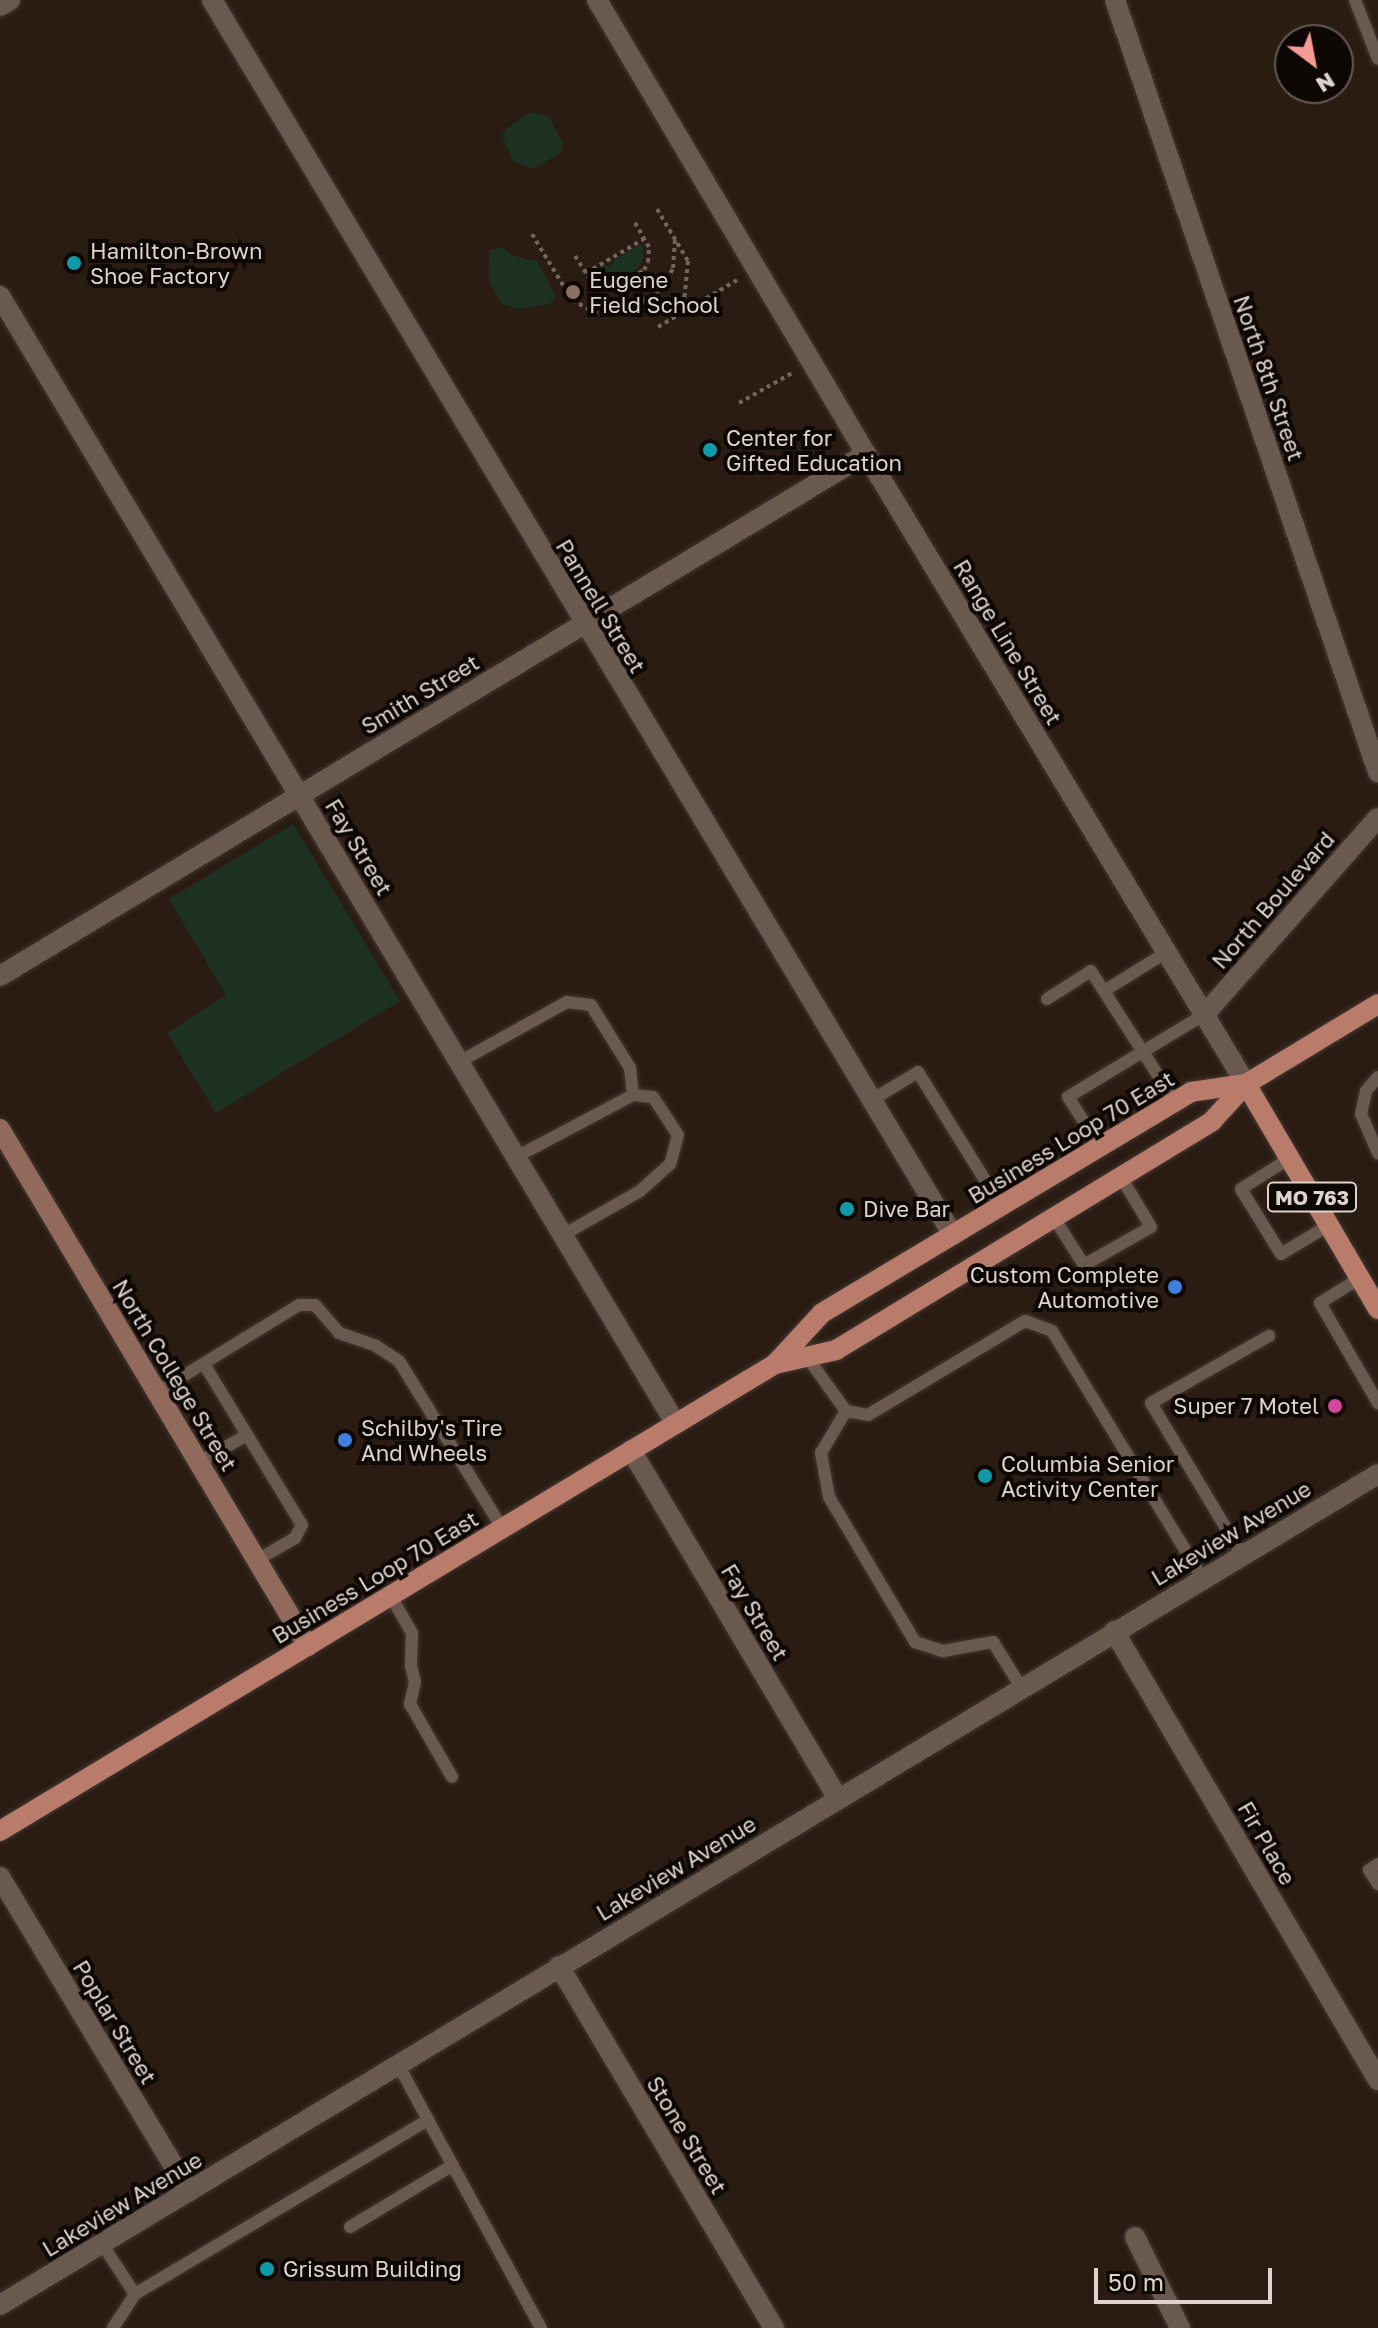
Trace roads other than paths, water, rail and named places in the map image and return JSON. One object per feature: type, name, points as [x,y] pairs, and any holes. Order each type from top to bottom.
[{"type":"main road","name":"Business Loop 70 East","points":[[775,1364],[836,1350],[1212,1121],[1246,1084],[1378,1004]]},
{"type":"main road","name":"Business Loop 70 East","points":[[0,1831],[775,1364],[822,1313],[1191,1092],[1246,1084]]},
{"type":"main road","name":"Range Line Street","points":[[1246,1084],[1376,1302]]},
{"type":"main road","name":"North College Street","points":[[0,1129],[308,1646]]},
{"type":"street","points":[[0,6],[10,0]]},
{"type":"street","name":"Pannell Street","points":[[212,0],[953,1235]]},
{"type":"street","name":"Range Line Street","points":[[597,0],[866,454],[1246,1084]]},
{"type":"street","name":"North 8th Street","points":[[1115,0],[1378,772]]},
{"type":"street","name":"Fay Street","points":[[0,296],[676,1424]]},
{"type":"street","name":"Smith Street","points":[[0,976],[298,793],[866,454]]},
{"type":"street","name":"North Boulevard","points":[[1205,1014],[1378,818]]},
{"type":"street","name":"Fay Street","points":[[631,1450],[838,1798]]},
{"type":"street","name":"Lakeview Avenue","points":[[0,2305],[1378,1474]]},
{"type":"street","name":"Fir Place","points":[[1114,1631],[1378,2080]]},
{"type":"street","name":"Poplar Street","points":[[0,1877],[189,2192]]},
{"type":"street","name":"Stone Street","points":[[559,1966],[774,2328]]},
{"type":"street","points":[[1135,2237],[1180,2328]]},
{"type":"lane","points":[[1355,0],[1378,59]]},
{"type":"lane","points":[[1104,991],[1167,952]]},
{"type":"lane","points":[[1047,999],[1091,971],[1175,1102]]},
{"type":"lane","points":[[459,1062],[567,1002],[591,1005],[630,1068],[633,1095]]},
{"type":"lane","points":[[1100,1147],[1068,1097],[1205,1014]]},
{"type":"lane","points":[[870,1101],[918,1072],[1001,1206]]},
{"type":"lane","points":[[1378,1077],[1366,1091],[1361,1114],[1378,1153]]},
{"type":"lane","points":[[516,1157],[633,1095],[653,1097],[678,1135],[670,1164],[640,1191],[563,1235]]},
{"type":"lane","points":[[1290,1158],[1241,1189],[1281,1254],[1329,1225]]},
{"type":"lane","points":[[1054,1218],[1084,1265],[1151,1227],[1121,1177]]},
{"type":"lane","points":[[1308,1311],[1360,1278]]},
{"type":"lane","points":[[1320,1303],[1378,1403]]},
{"type":"lane","points":[[157,1392],[299,1305],[315,1305],[339,1333],[376,1346],[399,1361],[502,1528]]},
{"type":"lane","points":[[807,1357],[846,1411],[868,1415],[1025,1321],[1052,1331],[1202,1578]]},
{"type":"lane","points":[[1242,1555],[1151,1403],[1269,1336]]},
{"type":"lane","points":[[204,1364],[302,1525],[295,1538],[257,1560]]},
{"type":"lane","points":[[846,1411],[821,1453],[829,1497],[915,1642],[943,1651],[993,1642],[1021,1687]]},
{"type":"lane","points":[[199,1462],[247,1435]]},
{"type":"lane","points":[[390,1595],[412,1633],[411,1666],[415,1682],[410,1704],[452,1777]]},
{"type":"lane","points":[[1378,1864],[1369,1870],[1378,1884]]},
{"type":"lane","points":[[398,2064],[538,2326]]},
{"type":"lane","points":[[113,2328],[135,2294],[428,2120]]},
{"type":"lane","points":[[350,2227],[453,2165]]},
{"type":"lane","points":[[102,2244],[135,2294]]},
{"type":"place","name":"Hamilton-Brown Shoe Factory","points":[[74,263]]},
{"type":"place","name":"Eugene Field School","points":[[573,292]]},
{"type":"place","name":"Center for Gifted Education","points":[[710,450]]},
{"type":"place","name":"Dive Bar","points":[[847,1209]]},
{"type":"place","name":"Custom Complete Automotive","points":[[1175,1287]]},
{"type":"place","name":"Super 7 Motel","points":[[1335,1406]]},
{"type":"place","name":"Schilby's Tire And Wheels","points":[[345,1440]]},
{"type":"place","name":"Columbia Senior Activity Center","points":[[985,1476]]},
{"type":"place","name":"Grissum Building","points":[[267,2269]]}]
